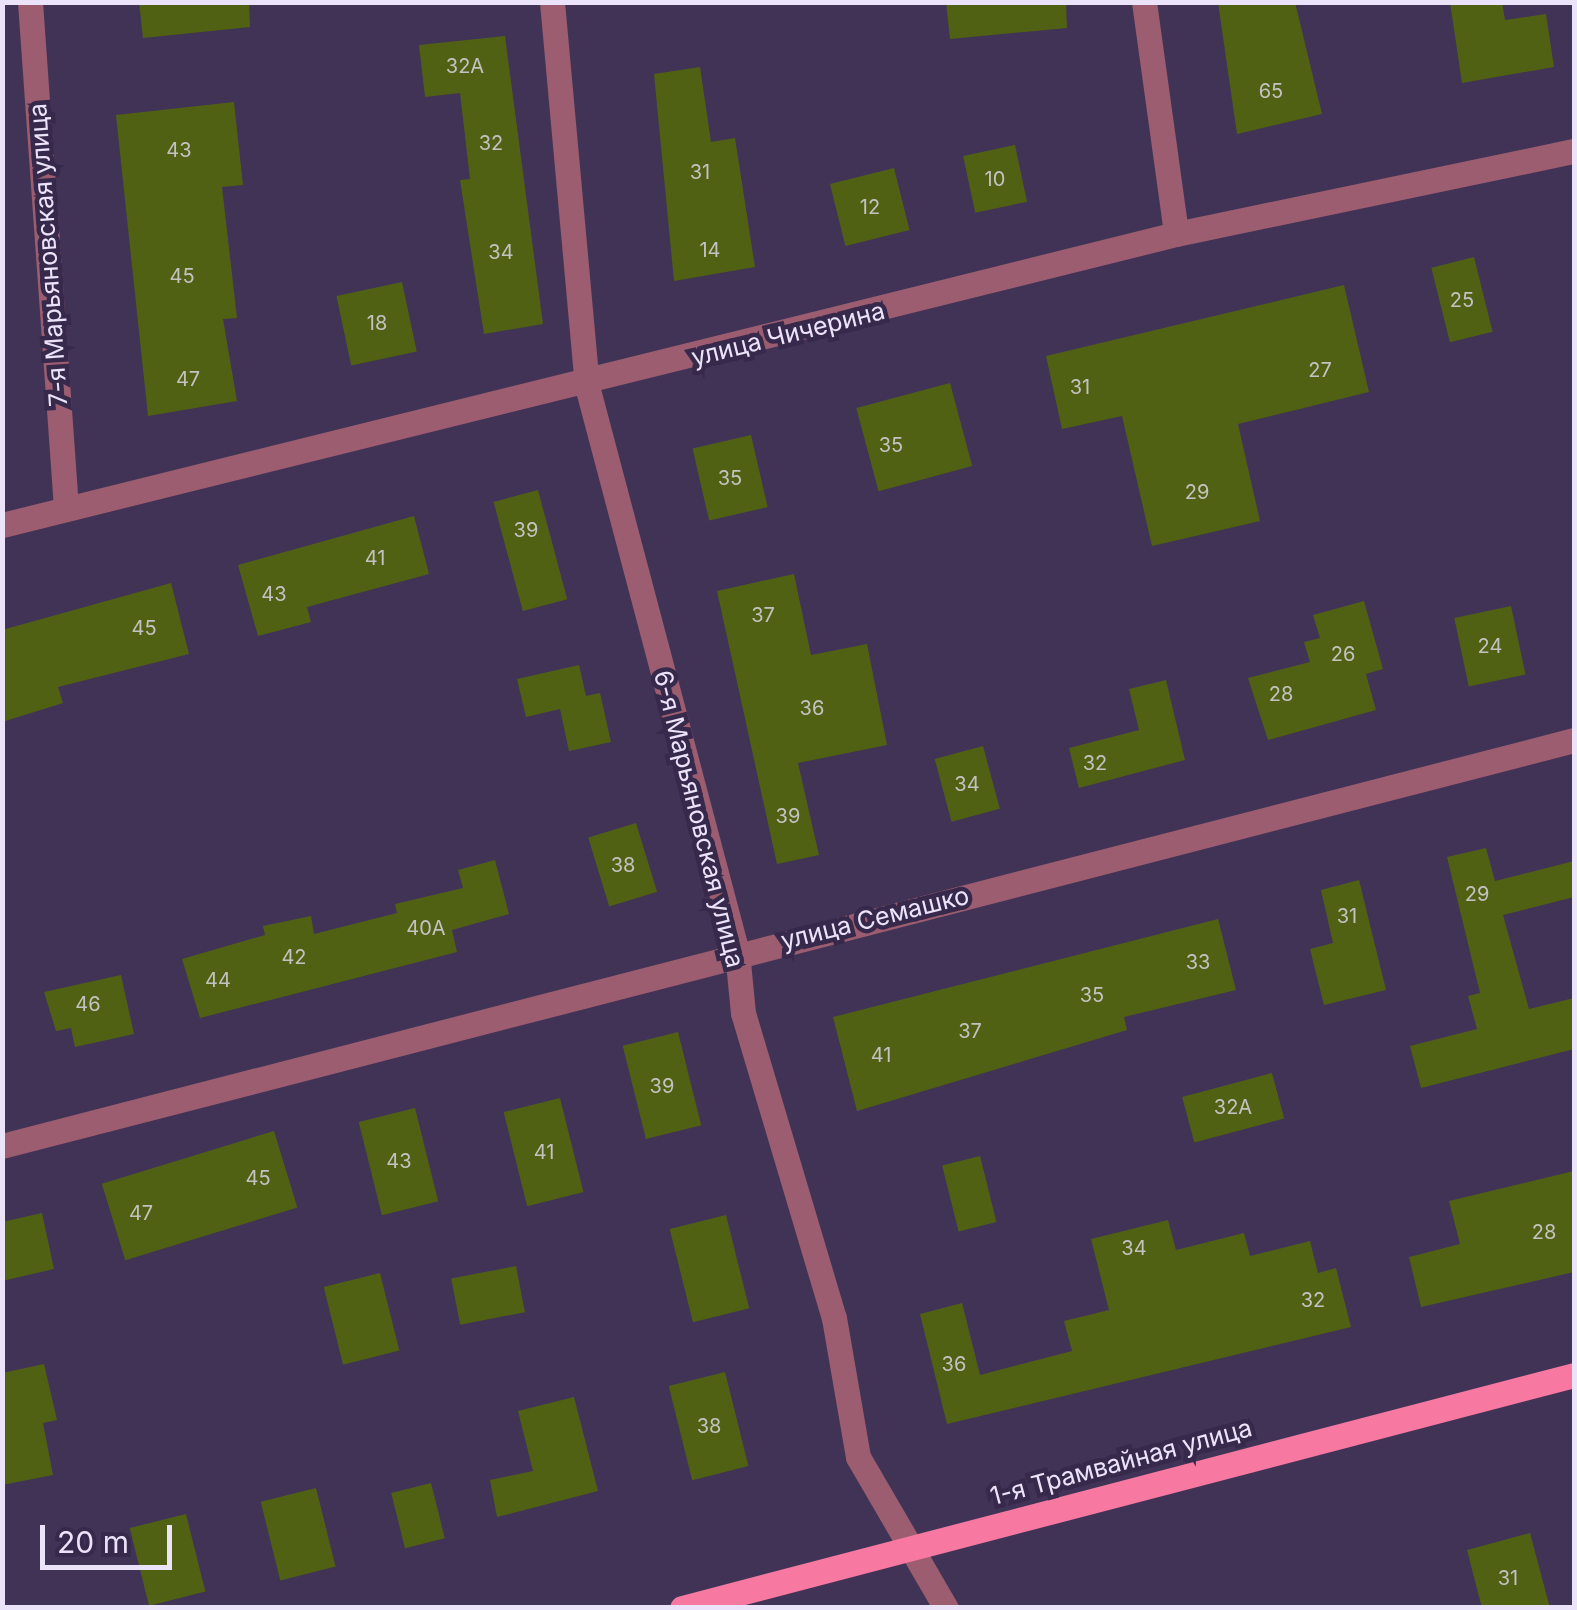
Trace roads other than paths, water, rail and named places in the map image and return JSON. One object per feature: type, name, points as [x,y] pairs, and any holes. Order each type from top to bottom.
[{"type":"main road","name":"1-я Трамвайная улица","points":[[682,1608],[1574,1375]]},
{"type":"street","name":"7-я Марьяновская улица","points":[[30,2],[66,508]]},
{"type":"street","name":"6-я Марьяновская улица","points":[[552,2],[587,386],[737,952],[742,1013],[834,1318],[858,1457],[907,1549],[946,1608]]},
{"type":"street","points":[[1144,2],[1176,234]]},
{"type":"street","name":"улица Чичерина","points":[[2,525],[587,386],[1176,234],[1574,151]]},
{"type":"street","name":"улица Семашко","points":[[2,1146],[737,952],[1574,740]]}]
